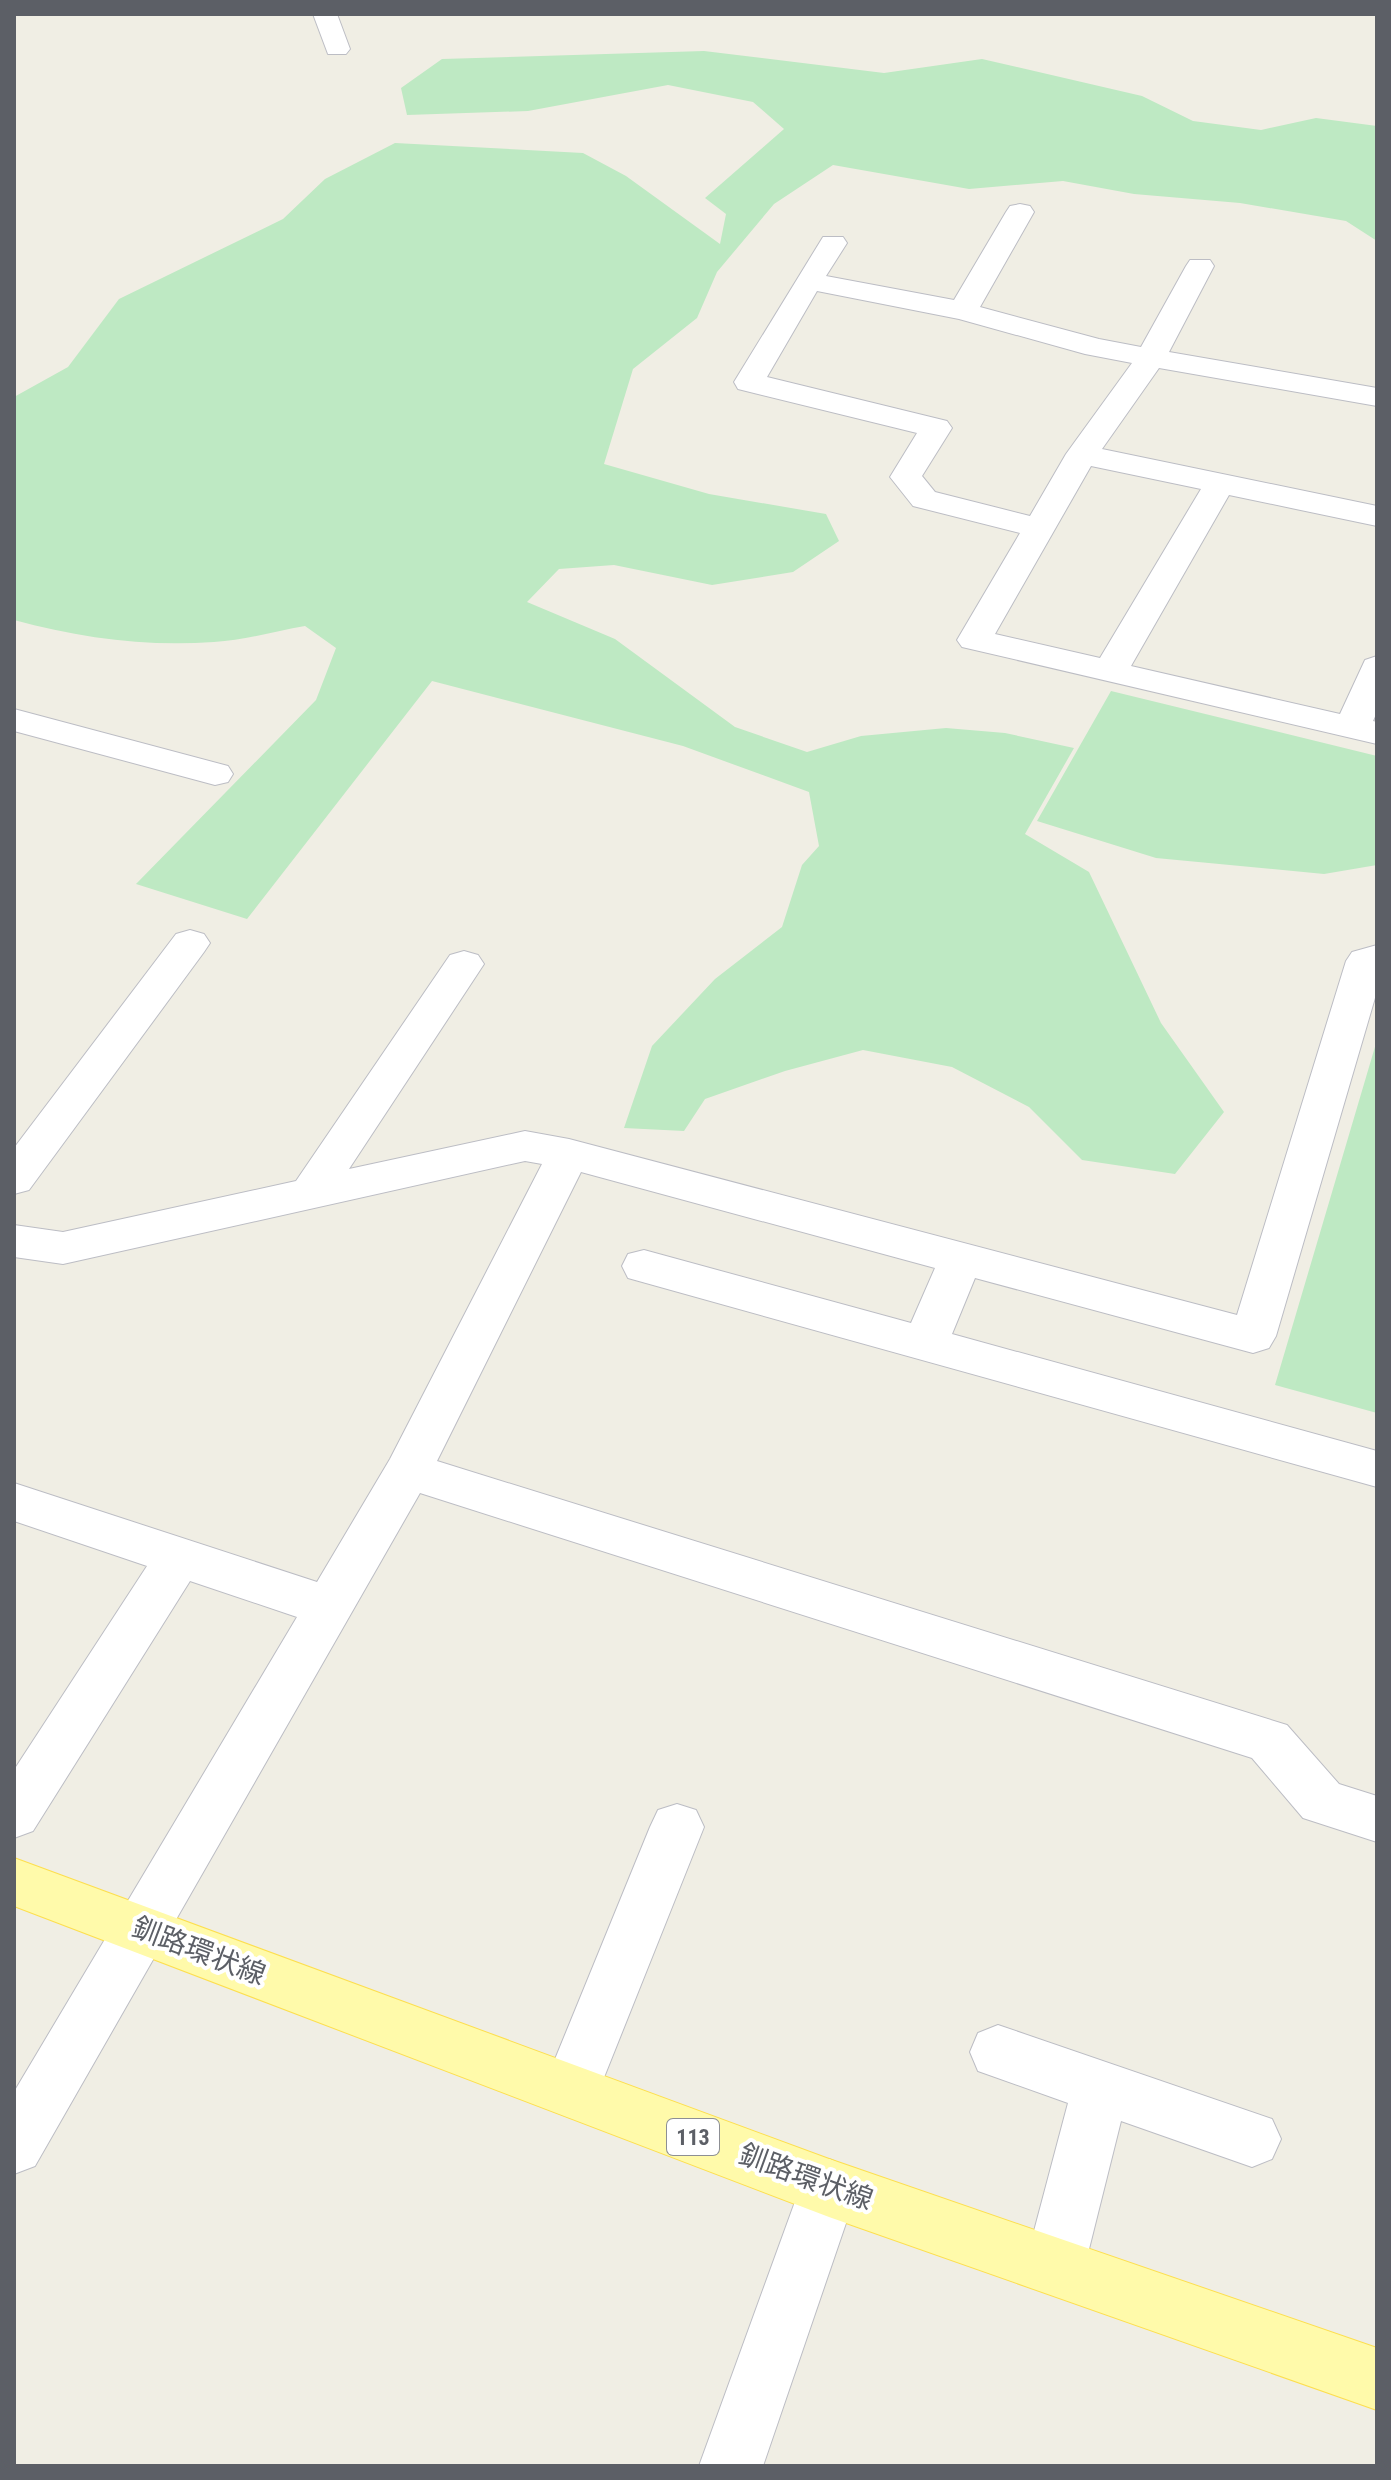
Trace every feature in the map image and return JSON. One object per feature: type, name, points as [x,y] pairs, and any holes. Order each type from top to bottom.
[{"type":"main road","name":"釧路環状線","points":[[14,1882],[829,2188],[1377,2379]]},
{"type":"street","points":[[325,14],[337,49]]},
{"type":"street","points":[[963,311],[1020,212]]},
{"type":"street","points":[[833,243],[749,382],[936,428],[906,477],[924,499],[1040,528]]},
{"type":"street","points":[[1200,266],[1150,359],[1082,454],[974,640],[1365,730],[1377,667]]},
{"type":"street","points":[[808,281],[963,311],[1096,348],[1377,397]]},
{"type":"street","points":[[1082,454],[1377,516]]},
{"type":"street","points":[[1110,671],[1220,483]]},
{"type":"street","points":[[14,720],[215,774]]},
{"type":"street","points":[[14,1179],[190,943]]},
{"type":"street","points":[[14,1241],[63,1248],[525,1146],[569,1154],[1253,1336],[1366,961],[1377,958]]},
{"type":"street","points":[[311,1193],[464,964]]},
{"type":"street","points":[[16,2138],[142,1929],[408,1471],[569,1154]]},
{"type":"street","points":[[925,1344],[961,1258]]},
{"type":"street","points":[[644,1266],[1376,1469]]},
{"type":"street","points":[[408,1471],[1269,1741],[1322,1802],[1377,1819]]},
{"type":"street","points":[[14,1502],[329,1607]]},
{"type":"street","points":[[14,1815],[179,1557]]},
{"type":"street","points":[[571,2091],[677,1827]]},
{"type":"street","points":[[998,2052],[1252,2139]]},
{"type":"street","points":[[1055,2265],[1101,2088]]},
{"type":"street","points":[[731,2466],[829,2188]]},
{"type":"green space","points":[[704,51],[884,73],[982,59],[1142,96],[1193,121],[1261,130],[1316,118],[1377,126],[1377,241],[1346,221],[1240,203],[1134,194],[1063,181],[969,189],[833,165],[774,204],[717,272],[697,318],[633,369],[604,464],[709,494],[826,514],[839,541],[793,572],[712,585],[614,565],[559,569],[527,602],[615,639],[735,727],[807,752],[861,736],[946,728],[1005,733],[1074,748],[1025,834],[1089,872],[1161,1023],[1224,1112],[1175,1174],[1082,1160],[1029,1107],[952,1067],[863,1050],[785,1071],[705,1099],[684,1131],[624,1128],[652,1046],[715,979],[782,927],[802,865],[819,846],[809,792],[683,746],[432,681],[247,919],[136,884],[316,700],[336,648],[305,626],[226,641],[163,643],[88,636],[14,620],[14,397],[68,367],[119,299],[283,219],[325,179],[395,143],[583,153],[626,176],[720,244],[726,214],[705,198],[784,129],[753,102],[668,85],[528,111],[407,115],[401,88],[442,59]]},
{"type":"green space","points":[[1111,691],[1377,756],[1377,865],[1324,874],[1156,858],[1037,821]]},
{"type":"green space","points":[[1377,1040],[1377,1413],[1275,1385]]}]
